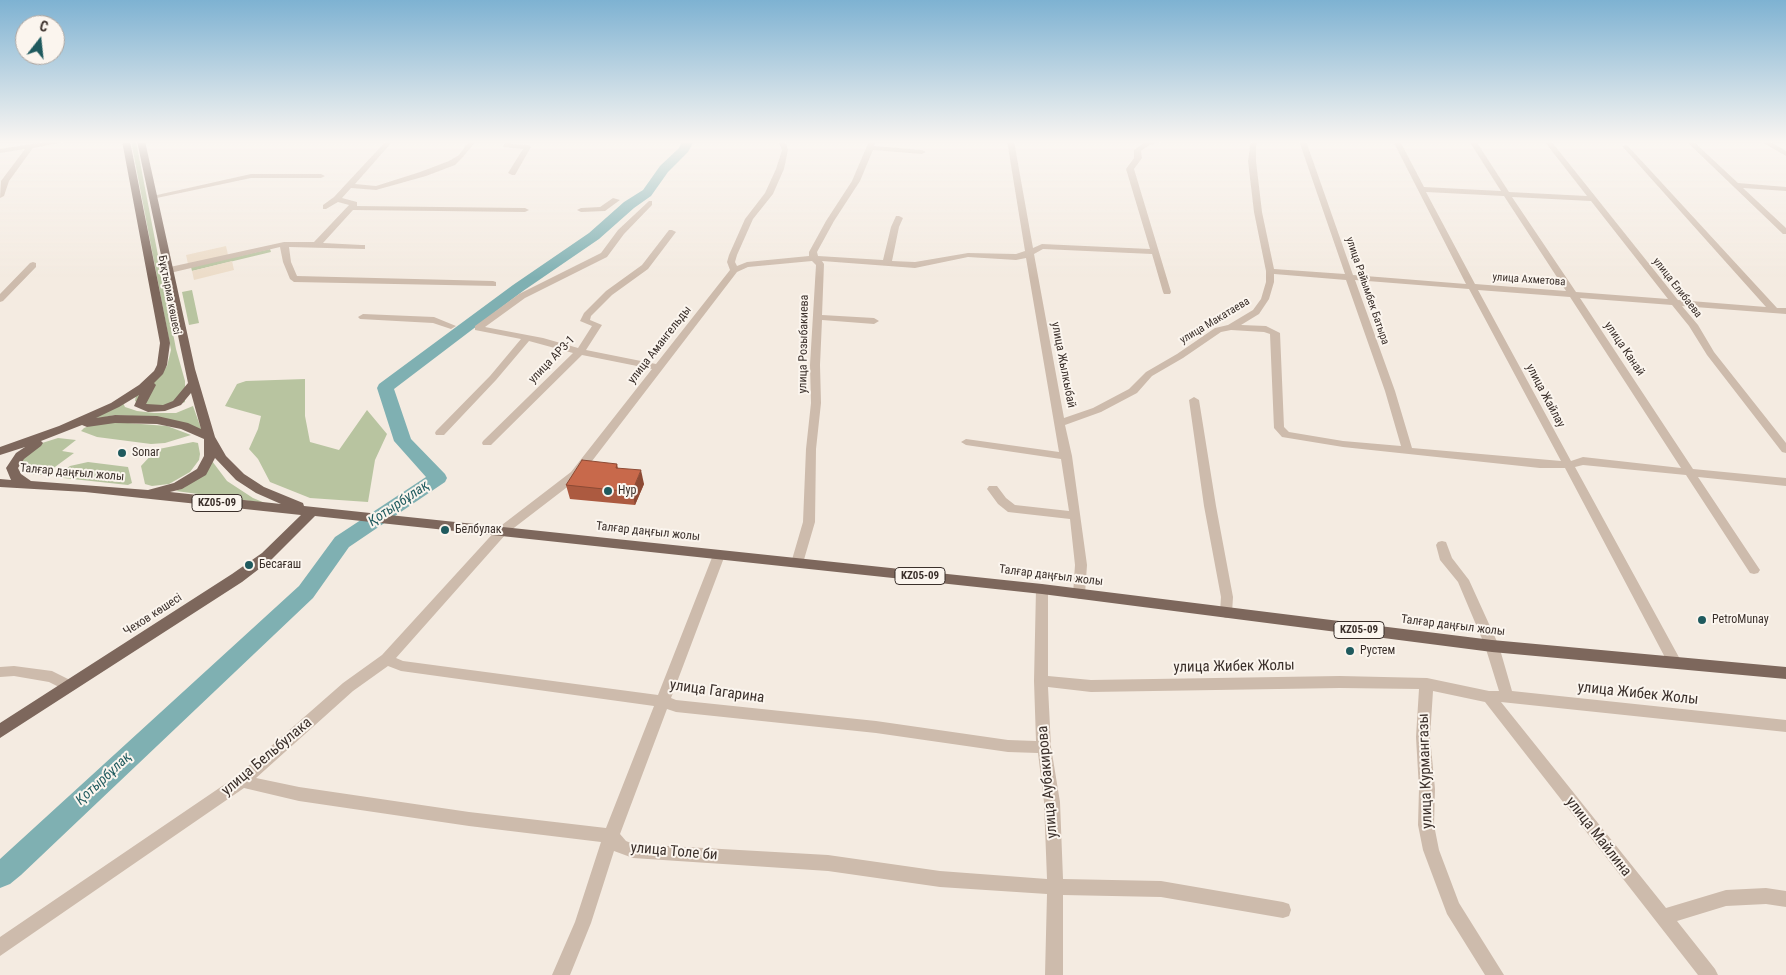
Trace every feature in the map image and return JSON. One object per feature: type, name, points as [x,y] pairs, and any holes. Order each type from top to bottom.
[{"type":"main road","name":"Бұқтырма көшесі","points":[[135,186],[165,343],[164,358],[159,372]]},
{"type":"main road","name":"Бұқтырма көшесі","points":[[150,186],[194,383],[209,437]]},
{"type":"main road","points":[[159,372],[143,394],[140,402],[140,406],[143,408],[156,409],[172,406],[182,399],[194,383]]},
{"type":"main road","points":[[30,484],[16,477],[13,472],[14,463],[33,445],[62,429],[115,405],[143,387],[159,372]]},
{"type":"main road","points":[[62,429],[102,420],[141,419],[173,423],[209,437]]},
{"type":"main road","name":"Талғар даңғыл жолы","points":[[0,451],[62,429]]},
{"type":"main road","name":"Талғар даңғыл жолы","points":[[209,437],[221,458],[250,484],[274,497],[312,511]]},
{"type":"main road","name":"Талғар даңғыл жолы","points":[[141,495],[170,489],[197,476],[208,462],[209,437]]},
{"type":"main road","name":"Талғар даңғыл жолы","points":[[0,483],[30,484],[502,531],[1042,589],[1492,646],[1786,672]]},
{"type":"main road","name":"Чехов көшесі","points":[[0,731],[260,561],[312,511]]},
{"type":"street","points":[[152,197],[202,186]]},
{"type":"street","points":[[326,207],[349,186]]},
{"type":"street","points":[[356,186],[381,186]]},
{"type":"street","points":[[772,186],[769,194],[749,219],[733,254],[731,262],[734,270],[747,265],[814,258],[915,265],[968,255],[1016,257],[1042,246]]},
{"type":"street","points":[[814,258],[813,252],[817,242],[852,186]]},
{"type":"street","name":"улица Жылкыбай","points":[[1018,186],[1067,456],[1080,565],[1079,594]]},
{"type":"street","points":[[1134,186],[1167,292]]},
{"type":"street","name":"улица Макатаева","points":[[1061,423],[1097,410],[1133,391],[1148,374],[1180,356],[1218,330],[1231,327],[1256,312],[1266,299],[1270,282],[1270,271],[1258,212],[1255,186]]},
{"type":"street","name":"улица Райымбек Батыра","points":[[1318,186],[1390,391],[1407,450]]},
{"type":"street","name":"улица Канай","points":[[1501,186],[1754,570]]},
{"type":"street","name":"улица Елибаева","points":[[1582,186],[1693,325],[1710,353],[1786,450]]},
{"type":"street","points":[[1661,186],[1774,310]]},
{"type":"street","points":[[1739,186],[1786,232]]},
{"type":"street","points":[[1756,186],[1786,189]]},
{"type":"street","points":[[1776,188],[1786,194]]},
{"type":"street","points":[[1421,189],[1592,199]]},
{"type":"street","name":"улица Жайлау","points":[[1421,189],[1674,662]]},
{"type":"street","points":[[316,246],[354,204],[337,199]]},
{"type":"street","points":[[581,210],[602,209],[616,200]]},
{"type":"street","points":[[649,204],[621,232],[604,255],[522,296],[498,311],[478,328],[580,352],[659,367]]},
{"type":"street","points":[[351,208],[525,210]]},
{"type":"street","points":[[887,263],[895,227],[899,218]]},
{"type":"street","name":"улица АРЗ-1","points":[[487,443],[580,352],[597,325],[585,321],[587,316],[609,293],[646,266],[672,232]]},
{"type":"street","points":[[1027,240],[1042,246],[1155,252]]},
{"type":"street","points":[[284,244],[287,262],[294,279],[493,284]]},
{"type":"street","points":[[170,270],[284,244],[362,247]]},
{"type":"street","name":"улица Розыбакиева","points":[[797,563],[809,522],[811,449],[816,403],[815,365],[820,264],[814,258]]},
{"type":"street","points":[[0,299],[33,265]]},
{"type":"street","name":"улица Амангельды","points":[[502,531],[575,475],[734,270]]},
{"type":"street","name":"улица Ахметова","points":[[1270,271],[1786,310]]},
{"type":"street","points":[[817,316],[874,321]]},
{"type":"street","points":[[363,317],[434,320],[451,326]]},
{"type":"street","points":[[1231,327],[1257,328],[1275,333],[1279,428],[1286,434],[1343,444],[1568,465],[1583,461],[1786,482]]},
{"type":"street","points":[[440,434],[493,378],[527,338]]},
{"type":"street","points":[[1194,400],[1210,506],[1227,597],[1226,613]]},
{"type":"street","points":[[1772,432],[1786,434]]},
{"type":"street","points":[[966,442],[1067,456]]},
{"type":"street","points":[[993,489],[1002,502],[1012,509],[1075,516]]},
{"type":"street","name":"улица Бельбулака","points":[[0,947],[242,781],[348,688],[387,659],[502,531]]},
{"type":"street","points":[[1442,545],[1446,560],[1463,580],[1492,646],[1507,696]]},
{"type":"street","points":[[561,975],[583,923],[611,836],[719,555]]},
{"type":"street","name":"улица Аубакирова","points":[[1042,589],[1041,681],[1044,747],[1052,802],[1055,887],[1054,975]]},
{"type":"street","name":"улица Гагарина","points":[[387,659],[402,666],[662,701],[676,706],[876,727],[1008,746],[1044,747]]},
{"type":"street","points":[[0,672],[14,671],[52,677],[69,686]]},
{"type":"street","name":"улица Жибек Жолы","points":[[1041,681],[1091,686],[1340,682],[1426,692],[1489,697],[1507,696],[1786,726]]},
{"type":"street","name":"улица Курмангазы","points":[[1426,692],[1423,737],[1427,788],[1426,825],[1430,850],[1452,908],[1495,975]]},
{"type":"street","name":"улица Майлина","points":[[1489,697],[1709,975]]},
{"type":"street","name":"улица Толе би","points":[[242,781],[299,794],[469,819],[611,836],[621,847],[633,851],[828,863],[940,879],[1055,887],[1161,889],[1283,910]]},
{"type":"street","points":[[1662,917],[1726,898],[1766,896],[1786,899]]},
{"type":"green space","points":[[140,186],[145,186],[176,349],[185,381],[185,402],[172,408],[142,406],[135,401],[136,395],[161,374],[167,366],[171,350]]},
{"type":"green space","points":[[270,249],[271,252],[192,271],[191,267]]},
{"type":"green space","points":[[192,290],[199,323],[189,325],[182,292]]},
{"type":"green space","points":[[305,379],[305,416],[310,442],[339,450],[367,410],[387,434],[375,460],[368,502],[310,498],[270,482],[258,459],[249,449],[258,429],[261,416],[225,406],[237,384],[246,381]]},
{"type":"green space","points":[[123,403],[125,407],[137,411],[154,413],[176,413],[193,406],[202,431],[149,417],[115,415],[90,420]]},
{"type":"green space","points":[[115,422],[167,426],[191,435],[165,443],[151,444],[97,437],[81,431],[89,426]]},
{"type":"green space","points":[[58,438],[76,440],[62,451],[74,453],[44,475],[30,474],[22,470],[20,463],[22,459],[42,443]]},
{"type":"green space","points":[[193,442],[198,443],[200,454],[199,460],[190,472],[169,484],[152,486],[145,484],[141,466],[154,452],[159,449]]},
{"type":"green space","points":[[212,461],[227,481],[253,498],[265,503],[176,491],[185,487]]},
{"type":"green space","points":[[88,462],[128,467],[132,483],[128,485],[54,477],[70,466]]},
{"type":"shaded area","points":[[226,246],[228,255],[188,264],[186,255]]},
{"type":"shaded area","points":[[232,261],[234,270],[194,280],[192,271]]},
{"type":"building","points":[[582,460],[617,464],[616,468],[641,470],[632,492],[566,485]]},
{"type":"waterway","name":"Қотырбұлақ","points":[[0,875],[12,866],[306,592],[342,542],[438,478],[403,441],[385,388],[518,288],[594,236],[629,205],[647,193],[652,186]]},
{"type":"place","name":"Sonar","points":[[122,453]]},
{"type":"place","name":"Нур","points":[[608,491]]},
{"type":"place","name":"Белбулак","points":[[445,530]]},
{"type":"place","name":"Бесағаш","points":[[249,565]]},
{"type":"place","name":"PetroMunay","points":[[1702,620]]},
{"type":"place","name":"Рустем","points":[[1350,651]]}]
